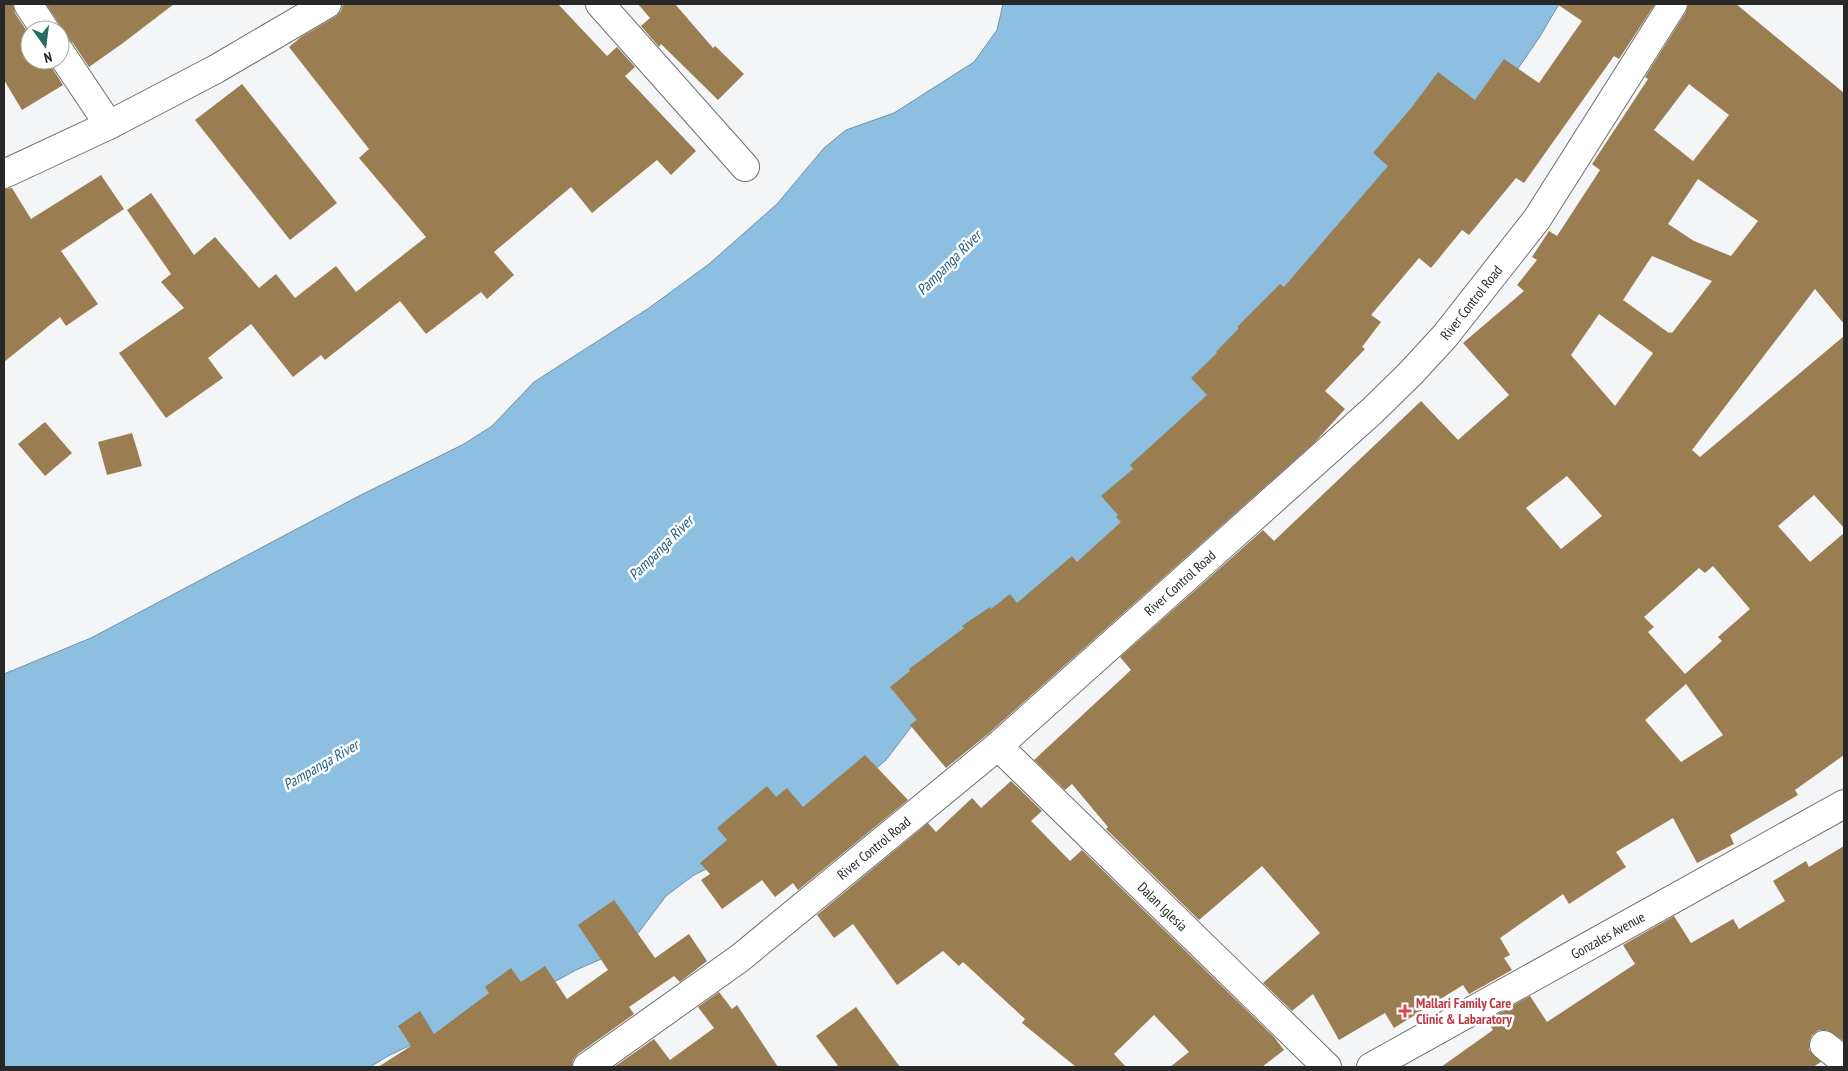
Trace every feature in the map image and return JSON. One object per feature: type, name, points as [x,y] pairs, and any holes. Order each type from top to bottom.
[{"type":"street","points":[[28,4],[38,20]]},
{"type":"street","points":[[4,174],[108,126],[216,69],[327,4]]},
{"type":"street","points":[[600,4],[745,167]]},
{"type":"street","name":"River Control Road","points":[[586,1067],[740,958],[998,746],[1372,412],[1439,342],[1537,219],[1673,4]]},
{"type":"street","points":[[70,67],[108,126]]},
{"type":"street","name":"Dalan Iglesia","points":[[998,746],[1327,1067]]},
{"type":"street","name":"Gonzales Avenue","points":[[1371,1067],[1844,804]]},
{"type":"water","name":"Pampanga River","points":[[1003,4],[1559,4],[1539,38],[1504,89],[1234,420],[940,689],[886,760],[829,808],[694,875],[666,896],[633,940],[615,953],[576,970],[516,1003],[455,1024],[388,1056],[370,1067],[4,1067],[4,674],[91,638],[357,497],[464,444],[492,426],[534,382],[649,308],[709,264],[777,204],[824,148],[846,130],[894,113],[974,62],[997,30]]},
{"type":"building","points":[[4,4],[13,4],[15,13],[20,21],[20,70],[53,70],[63,85],[22,110],[4,80]]},
{"type":"building","points":[[46,4],[174,4],[89,67],[70,40],[70,20],[57,20]]},
{"type":"building","points":[[343,4],[558,4],[607,56],[617,47],[635,67],[625,76],[696,151],[671,175],[657,160],[592,213],[571,187],[494,252],[514,275],[487,299],[481,292],[426,334],[400,301],[325,360],[321,355],[293,377],[251,324],[208,358],[223,378],[166,418],[119,353],[184,308],[161,282],[171,274],[127,210],[151,193],[194,255],[215,237],[259,288],[276,274],[295,298],[336,266],[356,292],[426,237],[359,158],[369,149],[289,47],[301,37],[335,17],[341,11]]},
{"type":"building","points":[[638,4],[675,4],[713,48],[715,46],[744,74],[718,100],[661,44],[659,47],[641,26],[650,18]]},
{"type":"building","points":[[1557,4],[1655,4],[1619,59],[1614,56],[1524,183],[1516,178],[1469,235],[1462,230],[1431,268],[1419,258],[1371,315],[1381,322],[1362,347],[1365,349],[1325,391],[1345,409],[1315,442],[988,734],[946,768],[910,725],[917,720],[890,687],[910,671],[909,669],[964,628],[962,626],[990,607],[991,609],[1010,594],[1017,603],[1072,556],[1077,562],[1121,522],[1116,517],[1118,515],[1101,496],[1133,469],[1130,465],[1207,395],[1191,378],[1217,353],[1239,328],[1237,327],[1280,284],[1284,287],[1388,166],[1373,153],[1412,107],[1438,72],[1475,100],[1504,59],[1539,83],[1582,21]]},
{"type":"building","points":[[1688,4],[1736,4],[1844,93],[1844,324],[1815,289],[1692,450],[1700,457],[1844,336],[1844,528],[1814,495],[1778,526],[1810,562],[1844,533],[1844,755],[1795,790],[1798,795],[1730,835],[1734,844],[1697,863],[1673,818],[1616,852],[1626,867],[1569,904],[1563,894],[1500,938],[1510,955],[1504,958],[1512,970],[1469,994],[1463,985],[1394,1028],[1385,1013],[1339,1040],[1313,994],[1292,1011],[1263,983],[1320,933],[1262,866],[1199,920],[1106,829],[1108,827],[1072,784],[1065,790],[1034,760],[1131,670],[1120,657],[1263,530],[1274,541],[1421,401],[1458,440],[1509,395],[1463,343],[1524,291],[1517,285],[1537,260],[1532,257],[1549,231],[1557,236],[1600,170],[1592,164],[1648,79],[1645,77],[1686,12]],"holes":[[[1689,84],[1729,115],[1693,161],[1654,130]],[[1698,179],[1758,221],[1731,256],[1694,241],[1668,224]],[[1652,256],[1712,281],[1672,333],[1669,333],[1623,300]],[[1599,314],[1653,353],[1615,406],[1571,355]],[[1567,476],[1602,516],[1561,549],[1526,508]],[[1713,566],[1750,609],[1718,637],[1722,641],[1685,674],[1648,632],[1654,627],[1644,617],[1699,568],[1705,573]],[[1686,684],[1723,735],[1681,762],[1645,720]]]},
{"type":"building","points":[[242,84],[337,203],[290,240],[195,120]]},
{"type":"building","points":[[101,175],[124,209],[61,251],[98,304],[66,326],[60,317],[4,362],[4,189],[12,188],[31,219]]},
{"type":"building","points":[[45,422],[72,453],[45,476],[18,444]]},
{"type":"building","points":[[132,433],[142,466],[107,475],[98,442]]},
{"type":"building","points":[[865,755],[908,800],[798,890],[793,883],[775,897],[762,880],[722,909],[701,880],[710,874],[700,863],[727,840],[717,828],[767,786],[776,797],[787,788],[803,807]]},
{"type":"building","points":[[1011,781],[1042,811],[1031,821],[1070,861],[1082,850],[1274,1037],[1284,1050],[1262,1067],[1170,1067],[1189,1052],[1154,1015],[1114,1054],[1126,1067],[1076,1067],[1022,1023],[1025,1019],[963,962],[959,966],[943,951],[897,985],[853,924],[834,938],[817,915],[928,823],[936,832],[972,798],[981,808]]},
{"type":"building","points":[[1844,846],[1844,1041],[1827,1030],[1819,1030],[1812,1035],[1809,1042],[1809,1050],[1821,1062],[1813,1067],[1441,1067],[1493,1030],[1487,1020],[1530,996],[1547,1022],[1635,964],[1623,945],[1674,916],[1691,943],[1733,919],[1739,929],[1785,901],[1773,881],[1806,861],[1809,867]]},
{"type":"building","points":[[614,900],[655,958],[689,934],[707,961],[680,982],[674,976],[629,1007],[634,1014],[578,1054],[573,1060],[572,1067],[378,1067],[411,1046],[398,1026],[420,1011],[434,1034],[489,993],[485,987],[511,968],[521,982],[545,966],[567,999],[608,970],[578,925]]},
{"type":"building","points":[[719,992],[732,1009],[737,1005],[778,1067],[614,1067],[654,1039],[670,1060],[714,1028],[698,1007]]},
{"type":"building","points":[[856,1007],[900,1067],[839,1067],[816,1036]]},
{"type":"place","name":"Mallari Family Care Clinic & Labaratory","points":[[1405,1011]]}]
